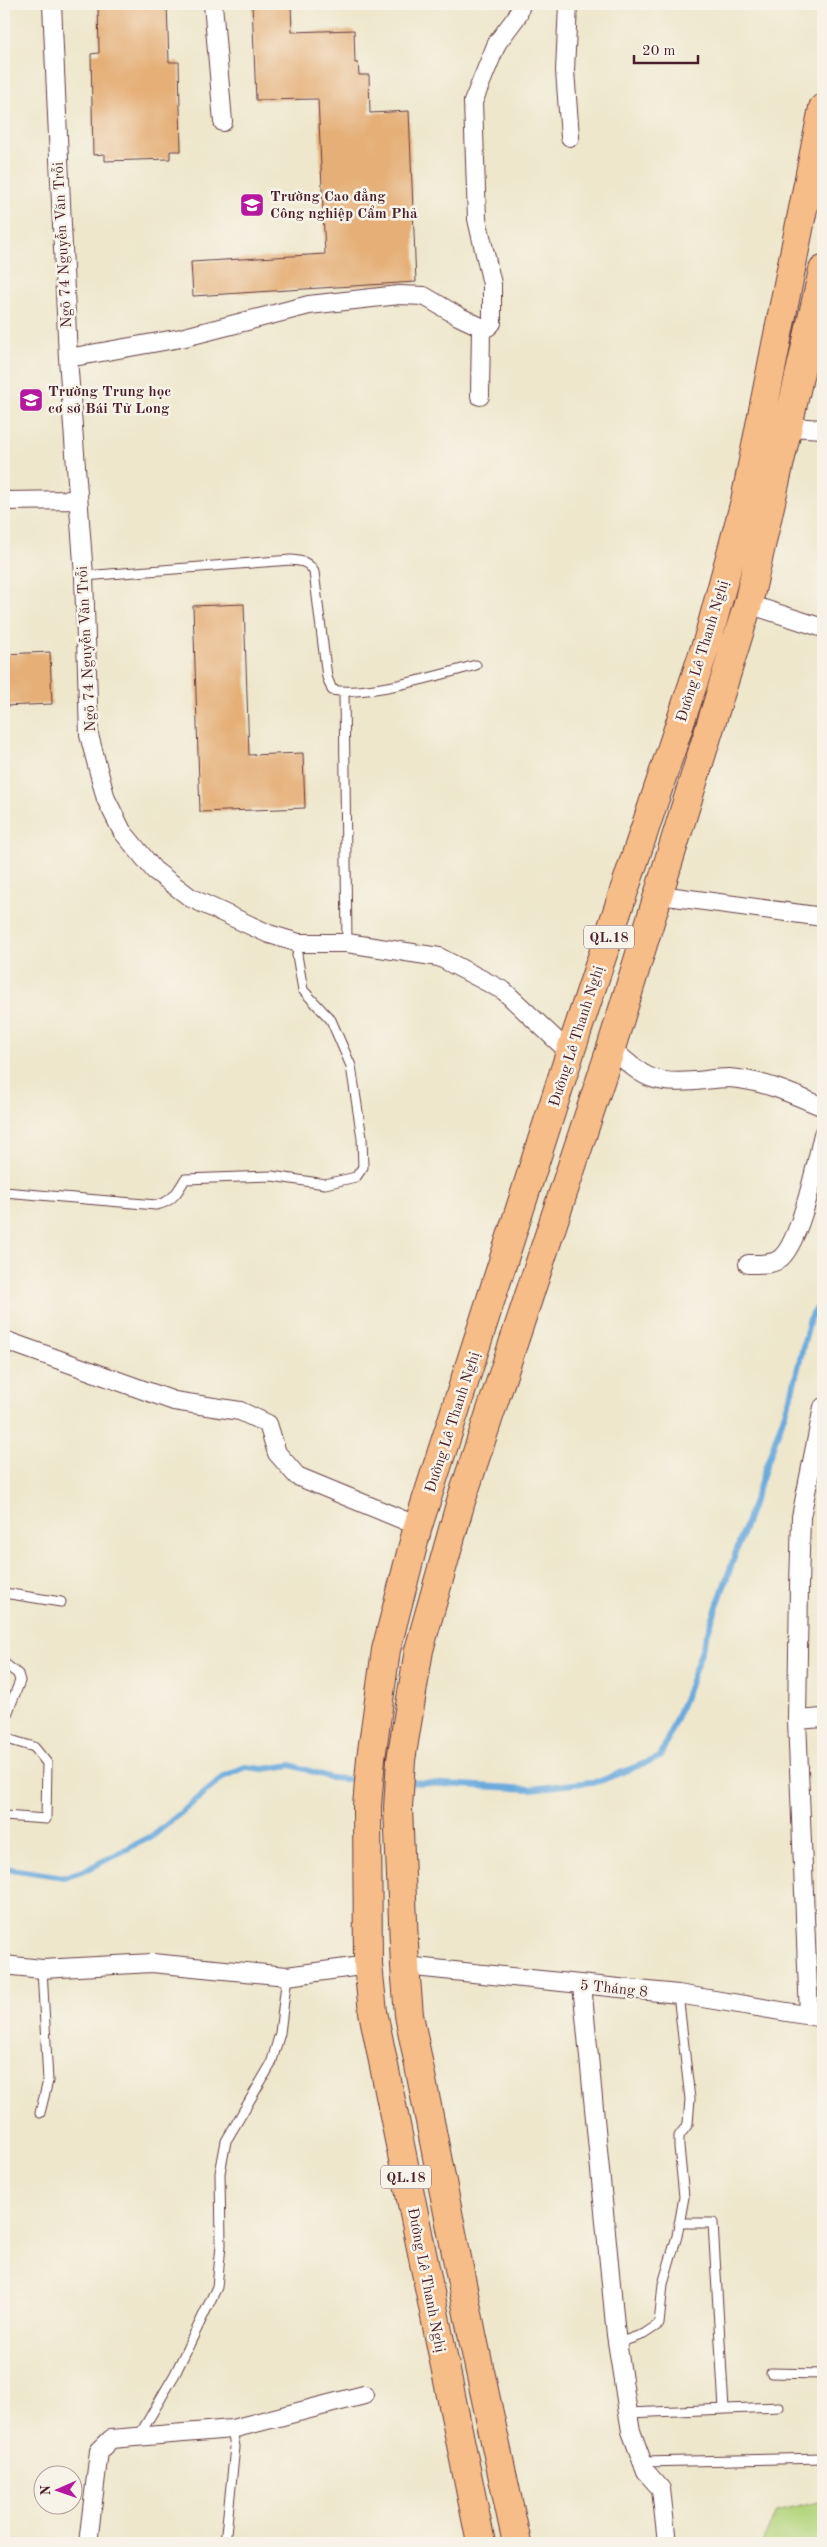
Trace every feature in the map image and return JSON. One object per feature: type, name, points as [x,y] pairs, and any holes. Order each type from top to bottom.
[{"type":"highway","name":"Đường Lê Thanh Nghị","points":[[482,2543],[440,2347],[373,2012],[368,1965],[367,1806],[371,1758],[386,1650],[418,1526],[570,1053],[708,639],[745,501],[823,108]]},
{"type":"highway","name":"Đường Lê Thanh Nghị","points":[[404,1966],[398,1808],[401,1760],[422,1641],[460,1501],[517,1335],[660,895],[748,604],[790,427],[823,270]]},
{"type":"highway","points":[[484,1323],[517,1335]]},
{"type":"highway","name":"QL.18","points":[[404,1966],[409,2015],[473,2339],[516,2543]]},
{"type":"highway","points":[[440,2347],[473,2339]]},
{"type":"street","name":"Ngõ 74 Nguyễn Văn Trỗi","points":[[52,4],[68,358],[84,576],[89,735],[106,798],[122,831],[154,870],[191,898],[269,934],[299,943],[347,943],[439,957],[504,991],[570,1053]]},
{"type":"street","points":[[213,4],[223,122]]},
{"type":"street","points":[[68,358],[181,338],[309,305],[399,295],[424,296],[481,327],[488,327],[492,323],[494,306],[492,284],[478,219],[473,102],[497,44],[518,15],[521,4]]},
{"type":"street","points":[[568,4],[565,71],[570,137]]},
{"type":"street","points":[[480,396],[481,327]]},
{"type":"street","points":[[790,427],[823,429]]},
{"type":"street","points":[[4,501],[77,500]]},
{"type":"street","points":[[748,604],[823,628]]},
{"type":"street","points":[[660,895],[823,916]]},
{"type":"street","points":[[610,1048],[641,1074],[658,1082],[678,1083],[729,1078],[781,1089],[823,1107]]},
{"type":"street","points":[[748,1264],[771,1263],[780,1259],[789,1249],[797,1232],[823,1134]]},
{"type":"street","points":[[4,1340],[174,1401],[240,1412],[268,1424],[276,1453],[297,1476],[418,1526]]},
{"type":"street","points":[[816,2017],[797,1720],[801,1517],[823,1408]]},
{"type":"street","points":[[797,1720],[823,1718]]},
{"type":"street","points":[[4,1965],[42,1968],[152,1963],[287,1976],[368,1965]]},
{"type":"street","name":"5 Tháng 8","points":[[404,1966],[678,1994],[816,2017]]},
{"type":"street","points":[[582,1985],[618,2343],[628,2413],[631,2431],[646,2472],[661,2489],[667,2543]]},
{"type":"street","points":[[88,2543],[99,2452],[111,2439],[232,2429],[364,2396]]},
{"type":"lane","points":[[84,576],[291,560],[302,562],[310,565],[314,572],[326,677],[332,690],[344,692],[405,683],[476,665]]},
{"type":"lane","points":[[344,692],[347,943]]},
{"type":"lane","points":[[4,1192],[156,1205],[166,1203],[173,1198],[185,1179],[272,1176],[325,1184],[356,1177],[363,1166],[362,1138],[351,1066],[331,1020],[304,990],[297,955],[299,943]]},
{"type":"lane","points":[[4,1593],[61,1602]]},
{"type":"lane","points":[[4,1663],[18,1674],[20,1681],[19,1688],[4,1722]]},
{"type":"lane","points":[[4,1738],[34,1747],[47,1763],[46,1819],[4,1816]]},
{"type":"lane","points":[[40,2113],[48,2081],[42,1968]]},
{"type":"lane","points":[[139,2436],[175,2374],[217,2287],[221,2245],[220,2173],[226,2141],[270,2064],[280,2033],[287,1976]]},
{"type":"lane","points":[[618,2343],[644,2334],[659,2324],[663,2284],[684,2197],[679,2136],[688,2124],[690,2099],[678,1994]]},
{"type":"lane","points":[[679,2223],[713,2223],[724,2409]]},
{"type":"lane","points":[[771,2373],[823,2374]]},
{"type":"lane","points":[[628,2413],[779,2407]]},
{"type":"lane","points":[[225,2543],[236,2447],[232,2429]]},
{"type":"lane","points":[[642,2462],[823,2458]]},
{"type":"green space","points":[[823,2501],[823,2543],[762,2543],[776,2512]]},
{"type":"building","points":[[98,4],[167,4],[169,62],[179,62],[181,151],[170,151],[170,159],[105,161],[105,154],[93,155],[91,54],[99,53]]},
{"type":"building","points":[[252,4],[291,4],[292,32],[354,30],[355,63],[358,63],[359,75],[369,75],[370,113],[409,111],[416,282],[193,296],[191,262],[325,254],[318,99],[256,100]]},
{"type":"building","points":[[244,604],[249,755],[303,753],[305,808],[200,812],[193,606]]},
{"type":"building","points":[[50,652],[52,704],[4,706],[4,654]]},
{"type":"waterway","points":[[407,1782],[531,1789],[600,1781],[660,1757],[687,1692],[792,1392],[810,1318],[823,1300]]},
{"type":"waterway","points":[[4,1868],[64,1877],[88,1869],[154,1835],[225,1776],[245,1767],[264,1769],[291,1765],[332,1778],[362,1780]]},
{"type":"place","name":"Trường Cao đẳng Công nghiệp Cẩm Phả","points":[[252,205]]},
{"type":"place","name":"Trường Trung học cơ sở Bái Tử Long","points":[[31,400]]}]
